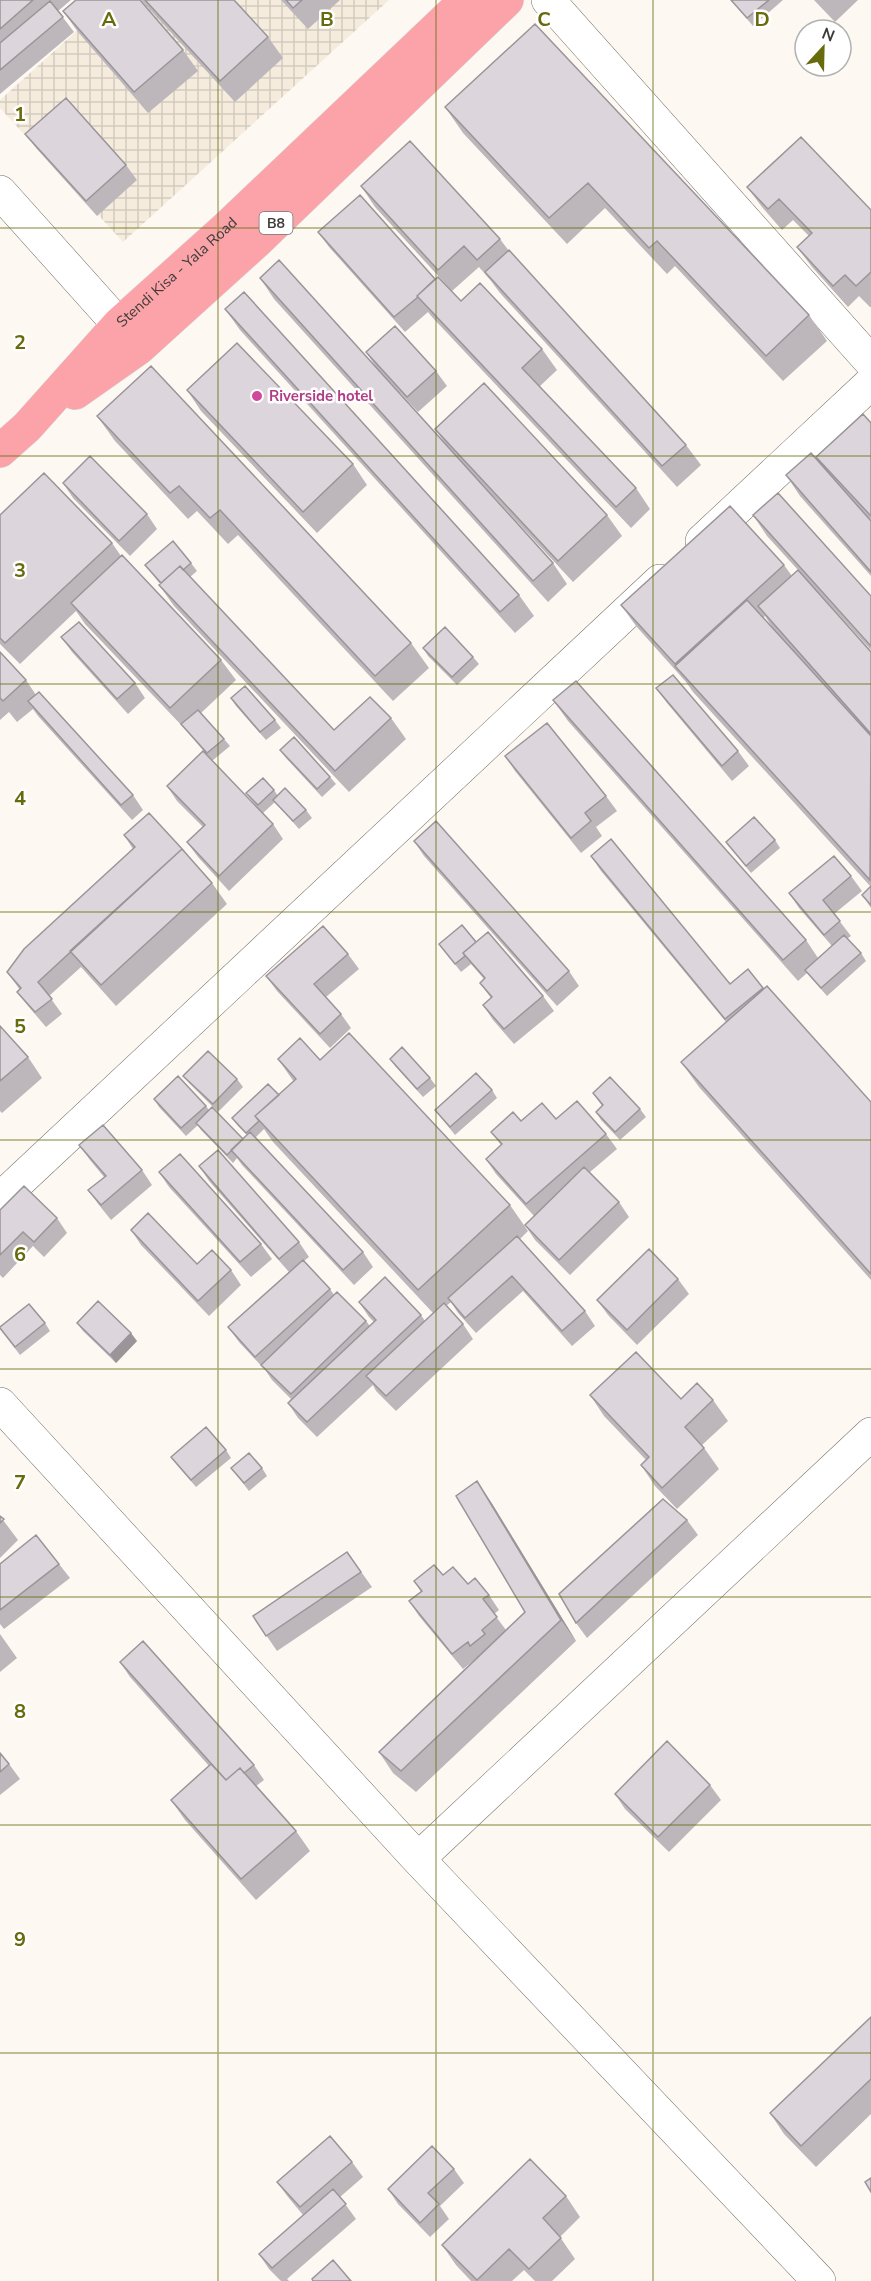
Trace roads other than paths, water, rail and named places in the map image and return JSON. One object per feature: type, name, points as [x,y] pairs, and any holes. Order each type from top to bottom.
[{"type":"highway","name":"Stendi Kisa - Yala Road","points":[[0,451],[129,336],[225,229],[466,0]]},
{"type":"highway","name":"B8","points":[[129,336],[255,243],[507,0]]},
{"type":"street","points":[[548,0],[871,362]]},
{"type":"street","points":[[0,192],[129,336]]},
{"type":"street","points":[[0,1199],[871,382]]},
{"type":"street","points":[[0,1404],[418,1859],[819,2281]]},
{"type":"street","points":[[418,1859],[871,1434]]},
{"type":"place","name":"Riverside hotel","points":[[257,396]]}]
